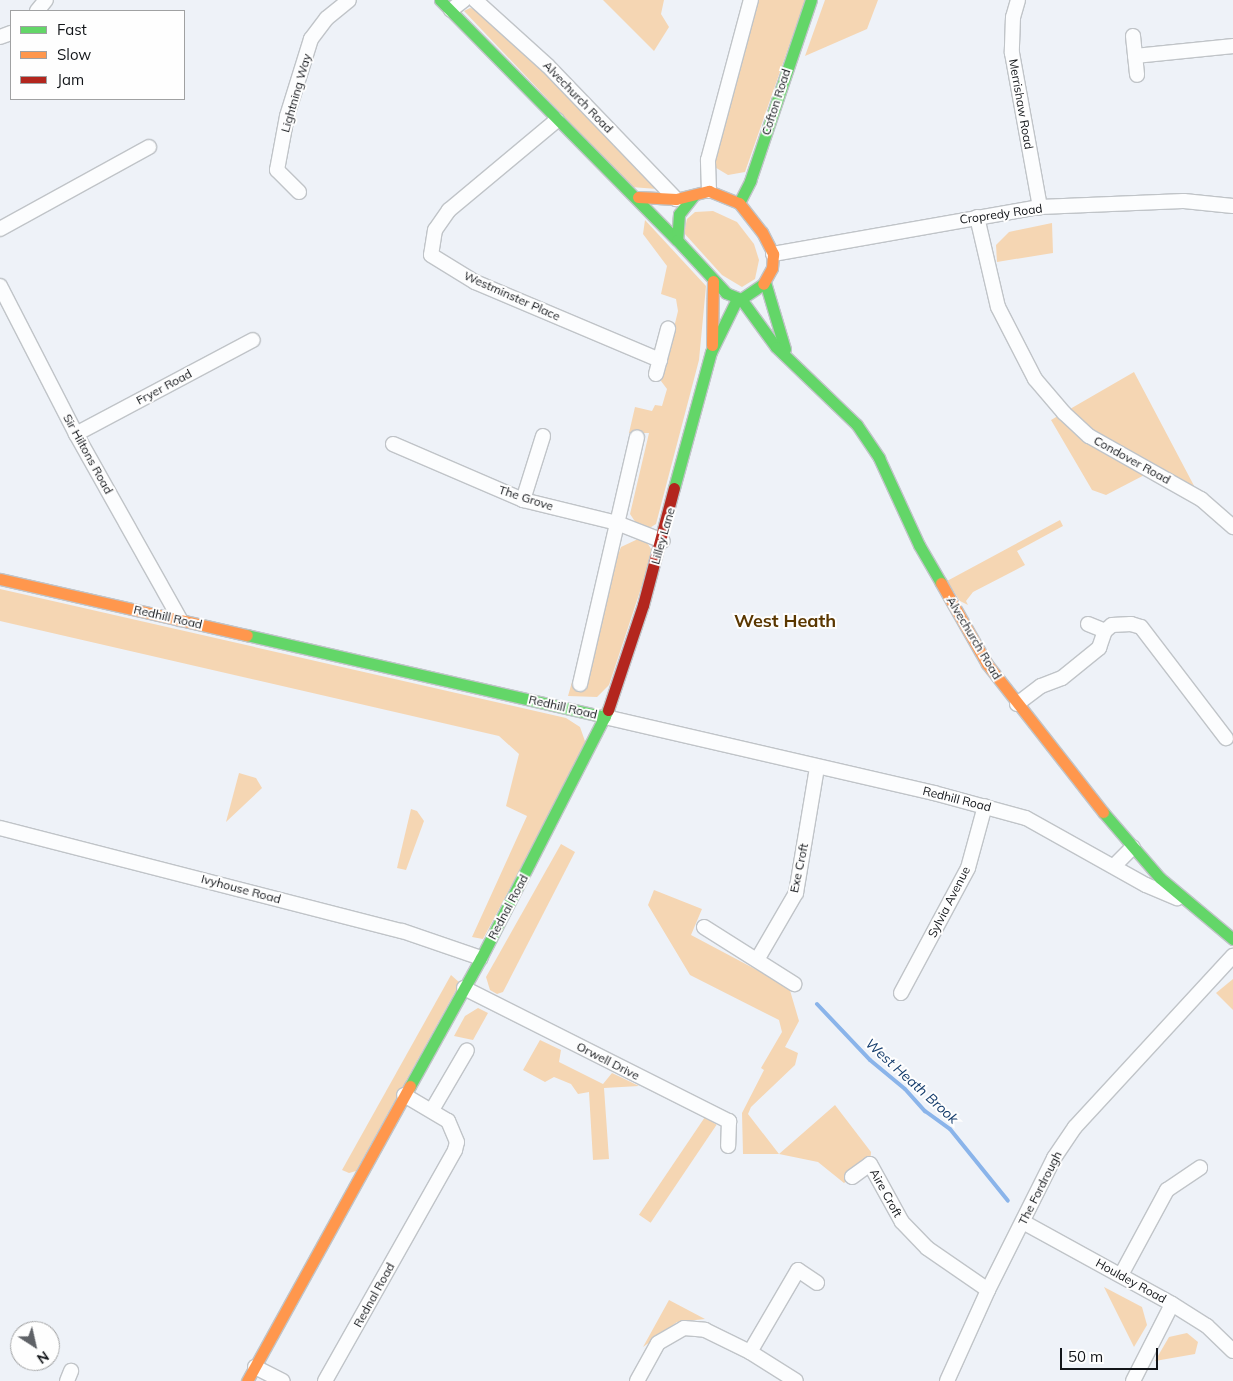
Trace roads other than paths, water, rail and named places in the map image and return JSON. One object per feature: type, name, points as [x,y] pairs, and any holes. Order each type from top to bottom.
[{"type":"street","points":[[38,10],[46,0]]},
{"type":"street","name":"Lightning Way","points":[[299,192],[277,170],[288,116],[311,39],[327,18],[349,0]]},
{"type":"street","points":[[440,0],[557,120],[638,197],[713,281],[739,299],[765,282],[772,268],[773,254],[762,232],[739,203],[709,190],[676,199],[638,197]]},
{"type":"street","points":[[451,10],[464,0]]},
{"type":"street","name":"Alvechurch Road","points":[[475,0],[548,66],[676,199]]},
{"type":"street","points":[[709,190],[708,160],[751,0]]},
{"type":"street","name":"Cofton Road","points":[[739,203],[750,181],[811,0]]},
{"type":"street","name":"Merrishaw Road","points":[[1018,0],[1013,17],[1012,53],[1040,207]]},
{"type":"street","points":[[1133,36],[1137,75]]},
{"type":"street","points":[[1135,56],[1233,46]]},
{"type":"street","name":"Westminster Place","points":[[557,120],[449,210],[435,230],[431,255],[475,282],[660,360]]},
{"type":"street","points":[[0,229],[149,147]]},
{"type":"street","points":[[677,240],[679,214],[694,195]]},
{"type":"street","name":"Cropredy Road","points":[[773,254],[1040,207],[1184,201],[1233,206]]},
{"type":"street","name":"Condover Road","points":[[977,217],[998,307],[1035,379],[1064,414],[1090,436],[1176,484],[1230,519]]},
{"type":"street","name":"Lilley Lane","points":[[711,352],[713,281]]},
{"type":"street","name":"Alvechurch Road","points":[[765,282],[770,307],[788,357]]},
{"type":"street","name":"Sir Hiltons Road","points":[[0,286],[76,434],[180,619]]},
{"type":"street","name":"Alvechurch Road","points":[[739,299],[764,332],[857,425],[879,458],[923,552],[987,664],[1133,847],[1186,902]]},
{"type":"street","name":"Lilley Lane","points":[[605,717],[617,690],[662,541],[711,352],[739,299]]},
{"type":"street","name":"Alvechurch Road","points":[[729,315],[737,316],[764,332]]},
{"type":"street","points":[[656,374],[668,329]]},
{"type":"street","name":"Fryer Road","points":[[76,434],[253,340]]},
{"type":"street","points":[[523,500],[543,436]]},
{"type":"street","points":[[580,684],[637,438]]},
{"type":"street","name":"The Grove","points":[[393,444],[523,500],[617,523],[662,541]]},
{"type":"street","name":"Redhill Road","points":[[0,579],[985,806],[1026,818],[1115,865],[1146,885],[1186,902],[1233,939]]},
{"type":"street","points":[[1088,624],[1105,630],[1122,623],[1141,627],[1226,738]]},
{"type":"street","points":[[1017,704],[1041,686],[1062,678],[1098,648],[1104,642],[1105,630]]},
{"type":"street","name":"Rednal Road","points":[[247,1381],[481,958],[556,818],[605,717]]},
{"type":"street","name":"Exe Croft","points":[[757,960],[796,893],[817,767]]},
{"type":"street","name":"Sylvia Avenue","points":[[901,994],[968,868],[985,806]]},
{"type":"street","name":"Ivyhouse Road","points":[[0,828],[402,931],[481,958]]},
{"type":"street","points":[[1115,865],[1133,847]]},
{"type":"street","points":[[704,927],[794,984]]},
{"type":"street","name":"The Fordrough","points":[[948,1381],[988,1290],[1054,1158],[1076,1127],[1228,965],[1233,956]]},
{"type":"street","name":"Orwell Drive","points":[[464,988],[729,1121],[728,1146]]},
{"type":"street","points":[[432,1110],[466,1050]]},
{"type":"street","name":"Rednal Road","points":[[325,1381],[455,1150],[457,1142],[448,1121],[404,1095]]},
{"type":"street","name":"Aire Croft","points":[[852,1177],[870,1164],[902,1222],[927,1248],[988,1290]]},
{"type":"street","points":[[1121,1275],[1167,1190],[1200,1168]]},
{"type":"street","name":"Houldey Road","points":[[1023,1222],[1172,1304],[1206,1326],[1233,1351]]},
{"type":"street","points":[[750,1352],[798,1270],[817,1283]]},
{"type":"street","points":[[1133,1381],[1172,1304]]},
{"type":"street","points":[[637,1381],[658,1343],[684,1328],[705,1330],[750,1352],[796,1381]]},
{"type":"street","points":[[255,1367],[284,1381]]},
{"type":"waterway","name":"West Heath Brook","points":[[817,1004],[870,1060],[905,1089],[925,1111],[950,1129],[1008,1201]]},
{"type":"district","name":"West Heath","points":[[785,621]]}]
